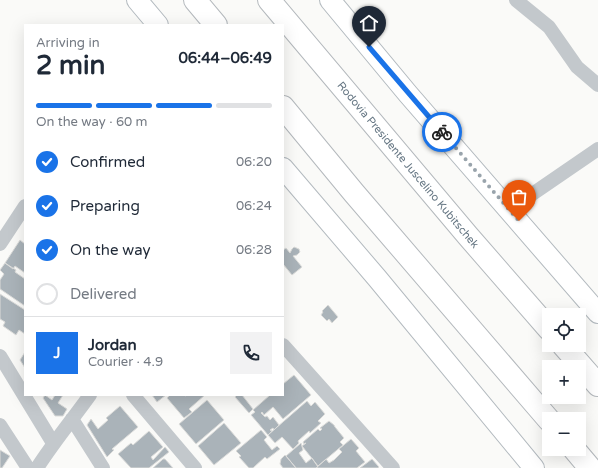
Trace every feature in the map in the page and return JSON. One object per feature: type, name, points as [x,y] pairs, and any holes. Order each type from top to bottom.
[{"type":"highway","points":[[195,0],[215,24]]},
{"type":"highway","name":"Rodovia Presidente Juscelino Kubitschek","points":[[269,0],[468,236],[542,321]]},
{"type":"highway","points":[[284,108],[354,193],[542,412]]},
{"type":"highway","points":[[569,352],[598,385]]},
{"type":"highway","points":[[580,456],[590,468]]},
{"type":"main road","points":[[137,0],[157,24]]},
{"type":"main road","points":[[330,0],[408,94],[598,313]]},
{"type":"main road","points":[[284,169],[387,290],[530,466]]},
{"type":"street","points":[[516,0],[549,28],[578,67],[598,85]]},
{"type":"street","points":[[509,210],[598,150]]},
{"type":"street","points":[[0,244],[24,208]]},
{"type":"street","points":[[284,346],[393,468]]},
{"type":"street","points":[[0,356],[24,395]]},
{"type":"street","points":[[24,396],[53,443]]},
{"type":"street","points":[[37,468],[53,443],[89,396]]},
{"type":"street","points":[[134,396],[195,468]]},
{"type":"street","points":[[72,420],[103,468]]},
{"type":"street","points":[[0,425],[28,468]]},
{"type":"building","points":[[20,240],[24,243],[24,272],[15,266],[13,269],[5,263]]},
{"type":"building","points":[[294,247],[299,249],[300,252],[293,256],[302,267],[292,275],[284,265],[284,249],[286,248],[290,253]]},
{"type":"building","points":[[5,263],[16,270],[15,272],[24,278],[24,305],[0,289],[0,280],[4,274],[0,270]]},
{"type":"building","points":[[0,294],[24,309],[24,333],[19,330],[16,335],[3,326],[5,322],[0,319]]},
{"type":"building","points":[[328,305],[338,317],[332,323],[329,319],[327,321],[321,315],[323,312],[322,311]]},
{"type":"building","points":[[24,354],[24,366],[20,360]]},
{"type":"building","points":[[294,375],[311,395],[283,419],[273,407],[264,415],[262,412],[261,413],[265,417],[267,416],[270,420],[273,417],[279,425],[274,430],[273,428],[270,430],[272,431],[268,435],[251,415],[255,412],[253,410],[269,396],[284,396],[284,383]]},
{"type":"building","points":[[46,396],[52,400],[54,396],[62,396],[58,403],[67,409],[63,416],[55,416],[43,398]]},
{"type":"building","points":[[153,396],[165,396],[157,402]]},
{"type":"building","points":[[169,396],[204,396],[189,409],[192,412],[184,418],[167,398]]},
{"type":"building","points":[[243,396],[253,409],[249,413],[235,397]]},
{"type":"building","points":[[207,400],[224,420],[196,444],[179,424]]},
{"type":"building","points":[[307,401],[311,406],[315,402],[325,414],[318,421],[321,423],[298,441],[299,443],[293,449],[282,437],[275,443],[268,435]]},
{"type":"building","points":[[120,406],[138,427],[112,449],[114,450],[107,457],[87,425],[91,419],[98,429],[108,420],[106,418]]},
{"type":"building","points":[[329,421],[344,438],[340,442],[343,445],[318,466],[302,446],[306,443],[304,444],[303,442],[318,429],[320,431],[322,429],[320,428]]},
{"type":"building","points":[[224,423],[241,443],[214,465],[198,446]]},
{"type":"building","points":[[261,430],[267,437],[264,440],[272,450],[277,446],[280,449],[267,459],[265,457],[253,468],[249,468],[239,457],[241,456],[236,451]]},
{"type":"building","points":[[149,431],[163,447],[151,457],[153,460],[165,447],[169,452],[149,468],[131,468],[118,454],[131,443],[133,445]]},
{"type":"building","points":[[351,439],[359,448],[356,451],[365,462],[357,468],[316,468],[326,459],[329,463],[334,460],[342,452],[339,449]]},
{"type":"building","points":[[301,443],[303,450],[299,453],[306,463],[312,458],[318,467],[296,468],[286,456]]},
{"type":"building","points":[[0,450],[10,456],[2,468],[0,468]]},
{"type":"building","points":[[285,455],[296,468],[283,468],[280,464],[281,459]]},
{"type":"building","points":[[165,459],[173,468],[153,468]]},
{"type":"building","points":[[372,459],[379,467],[378,468],[360,468]]},
{"type":"way so far","points":[[442,132],[519,221]]},
{"type":"route","points":[[369,47],[442,132]]}]
